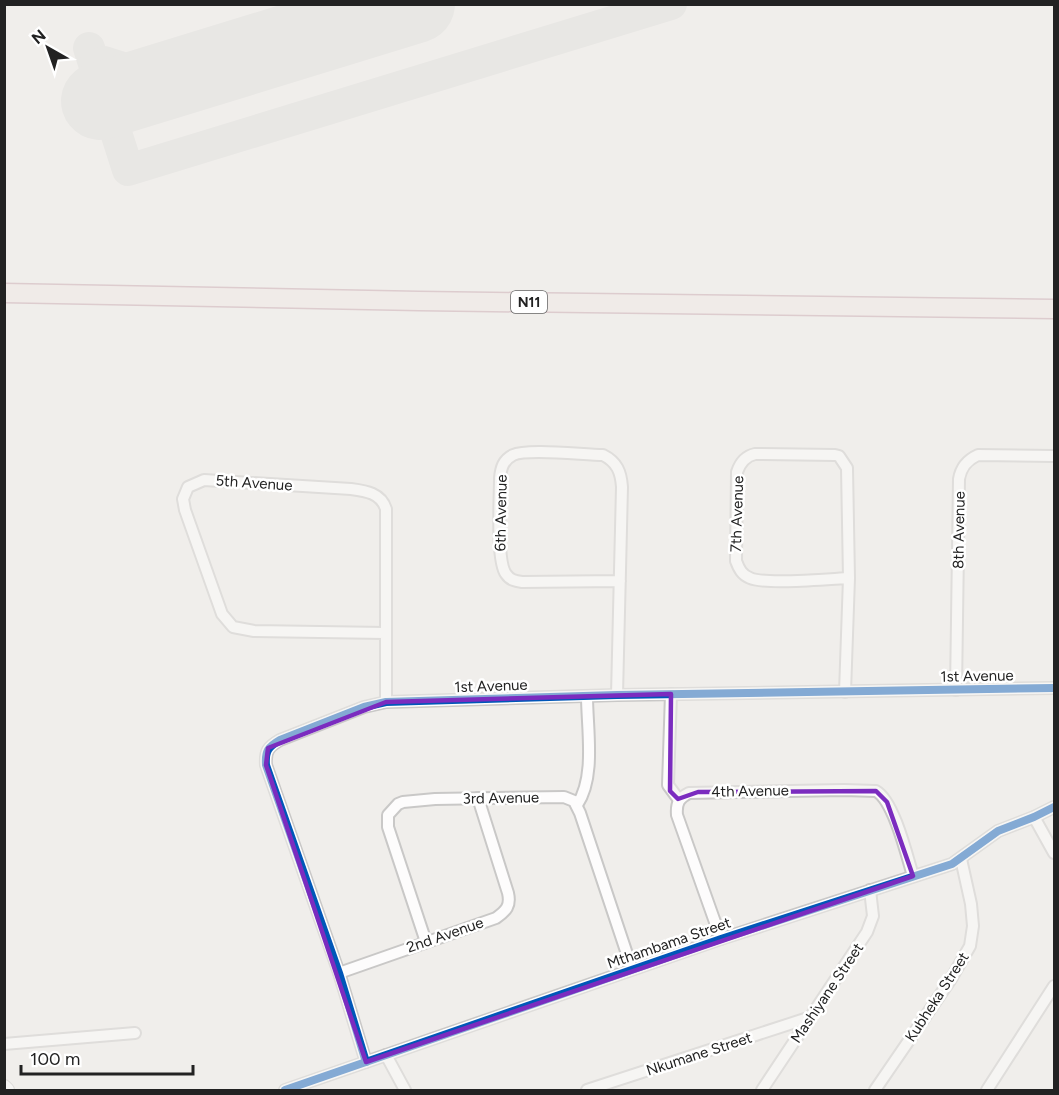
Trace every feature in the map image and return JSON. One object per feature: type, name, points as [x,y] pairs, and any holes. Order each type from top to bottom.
[{"type":"highway","name":"N11","points":[[4,293],[1054,309]]},
{"type":"street","name":"6th Avenue","points":[[617,695],[620,581],[622,488],[621,476],[615,464],[603,455],[528,453],[515,454],[505,461],[500,478],[501,562],[508,577],[513,581],[522,582],[620,581]]},
{"type":"street","name":"7th Avenue","points":[[845,692],[849,578],[849,474],[843,460],[835,454],[755,454],[745,459],[737,472],[736,561],[742,572],[754,580],[769,581],[849,578]]},
{"type":"street","name":"8th Avenue","points":[[956,690],[959,479],[962,467],[978,455],[1054,456]]},
{"type":"street","name":"5th Avenue","points":[[385,633],[254,631],[233,627],[220,610],[185,510],[183,499],[188,487],[204,480],[351,489],[376,495],[381,500],[386,509],[386,702]]},
{"type":"street","name":"1st Avenue","points":[[366,1062],[339,973],[269,774],[265,756],[268,748],[280,740],[364,707],[386,702],[617,695],[1054,688]]},
{"type":"street","points":[[671,694],[667,781],[669,788],[679,800],[677,815],[721,939]]},
{"type":"street","points":[[587,696],[588,766],[585,789],[577,806],[632,969]]},
{"type":"street","name":"4th Avenue","points":[[679,800],[689,793],[698,792],[876,791],[887,802],[903,840],[914,876]]},
{"type":"street","name":"3rd Avenue","points":[[426,942],[388,827],[388,815],[398,804],[435,799],[564,797],[577,806]]},
{"type":"street","name":"2nd Avenue","points":[[339,973],[496,918],[508,907],[508,893],[478,798]]},
{"type":"street","name":"Mthambama Street","points":[[285,1090],[632,969],[914,876],[960,859],[998,831],[1035,818],[1054,807]]},
{"type":"street","points":[[1035,818],[1054,853]]},
{"type":"street","name":"Kubheka Street","points":[[876,1090],[951,979],[970,946],[973,926],[971,904],[960,859]]},
{"type":"street","name":"Mashiyane Street","points":[[762,1090],[867,932],[873,916],[870,890]]},
{"type":"street","points":[[987,1090],[1054,986]]},
{"type":"street","name":"Nkumane Street","points":[[587,1090],[811,1017]]},
{"type":"street","points":[[4,1044],[135,1033]]},
{"type":"street","points":[[386,1055],[405,1090]]},
{"type":"highlighted area","points":[[671,694],[670,791],[678,799],[698,792],[876,791],[887,802],[913,876],[366,1062],[266,765],[268,748],[386,702]]},
{"type":"taxiway","points":[[89,48],[128,170],[671,4]]},
{"type":"taxiway","points":[[95,65],[104,62],[164,81]]},
{"type":"runway","points":[[100,101],[416,4]]},
{"type":"cycle path","points":[[366,1062],[339,973],[266,765],[268,750],[280,740],[364,707],[386,702],[617,695],[1054,688]]},
{"type":"cycle path","points":[[285,1090],[721,939],[952,864],[998,831],[1054,807]]}]
